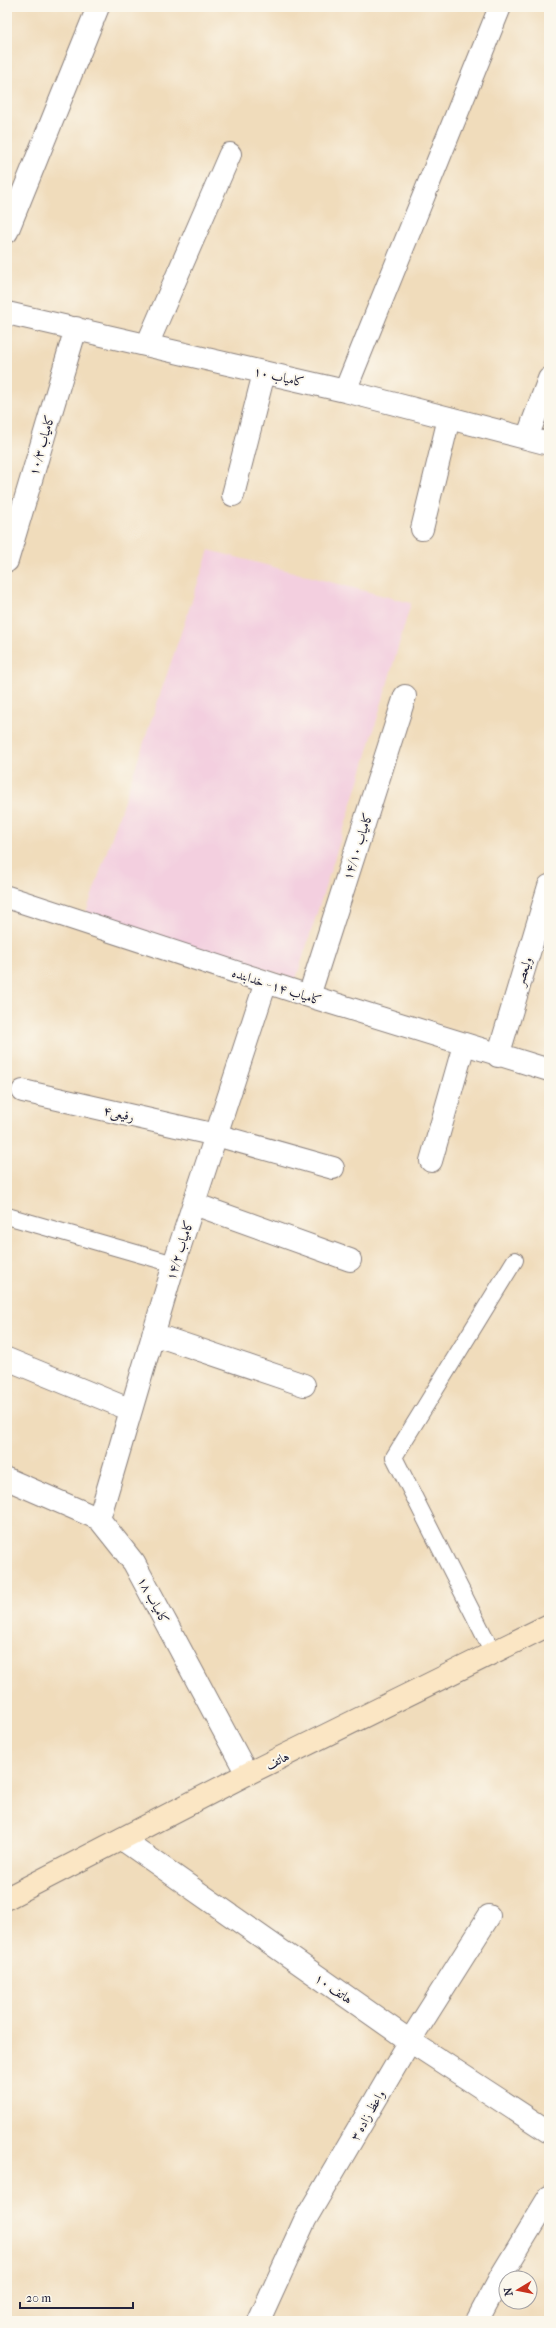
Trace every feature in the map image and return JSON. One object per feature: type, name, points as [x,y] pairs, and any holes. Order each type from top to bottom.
[{"type":"street","points":[[7,232],[98,7]]},
{"type":"street","points":[[345,391],[500,7]]},
{"type":"street","points":[[147,345],[230,154]]},
{"type":"street","name":"کامیاب ۱۰","points":[[7,313],[345,391],[549,444]]},
{"type":"street","name":"کامیاب ۱۰/۳","points":[[7,562],[76,328]]},
{"type":"street","points":[[232,495],[264,373]]},
{"type":"street","points":[[528,438],[549,379]]},
{"type":"street","points":[[422,529],[449,418]]},
{"type":"street","name":"کامیاب ۱۴/۱۰","points":[[309,996],[405,696]]},
{"type":"street","name":"ولیعصر","points":[[498,1056],[549,886]]},
{"type":"street","name":"کامیاب ۱۴ - خدابنده","points":[[7,897],[309,996],[498,1056],[549,1070]]},
{"type":"street","name":"کامیاب ۱۴/۲","points":[[99,1519],[174,1264],[266,982]]},
{"type":"street","points":[[431,1161],[464,1045]]},
{"type":"street","name":"رفیعی۴","points":[[23,1091],[216,1135],[333,1168]]},
{"type":"street","points":[[194,1204],[350,1260]]},
{"type":"street","points":[[153,1334],[304,1385]]},
{"type":"street","points":[[7,1359],[131,1410]]},
{"type":"street","name":"کامیاب ۱۸","points":[[7,1479],[99,1519],[134,1563],[248,1774]]},
{"type":"street","name":"هاتف","points":[[7,1898],[248,1774],[549,1625]]},
{"type":"street","name":"هاتف ۱۰","points":[[122,1839],[410,2041],[549,2132]]},
{"type":"street","name":"واعظ زاده ۳","points":[[259,2321],[305,2220],[410,2041],[489,1916]]},
{"type":"street","points":[[477,2321],[501,2276],[549,2197]]},
{"type":"lane","points":[[7,1216],[174,1264]]},
{"type":"lane","points":[[493,1653],[394,1457],[515,1260]]},
{"type":"shaded area","points":[[209,550],[411,603],[359,781],[296,979],[86,913]]}]
